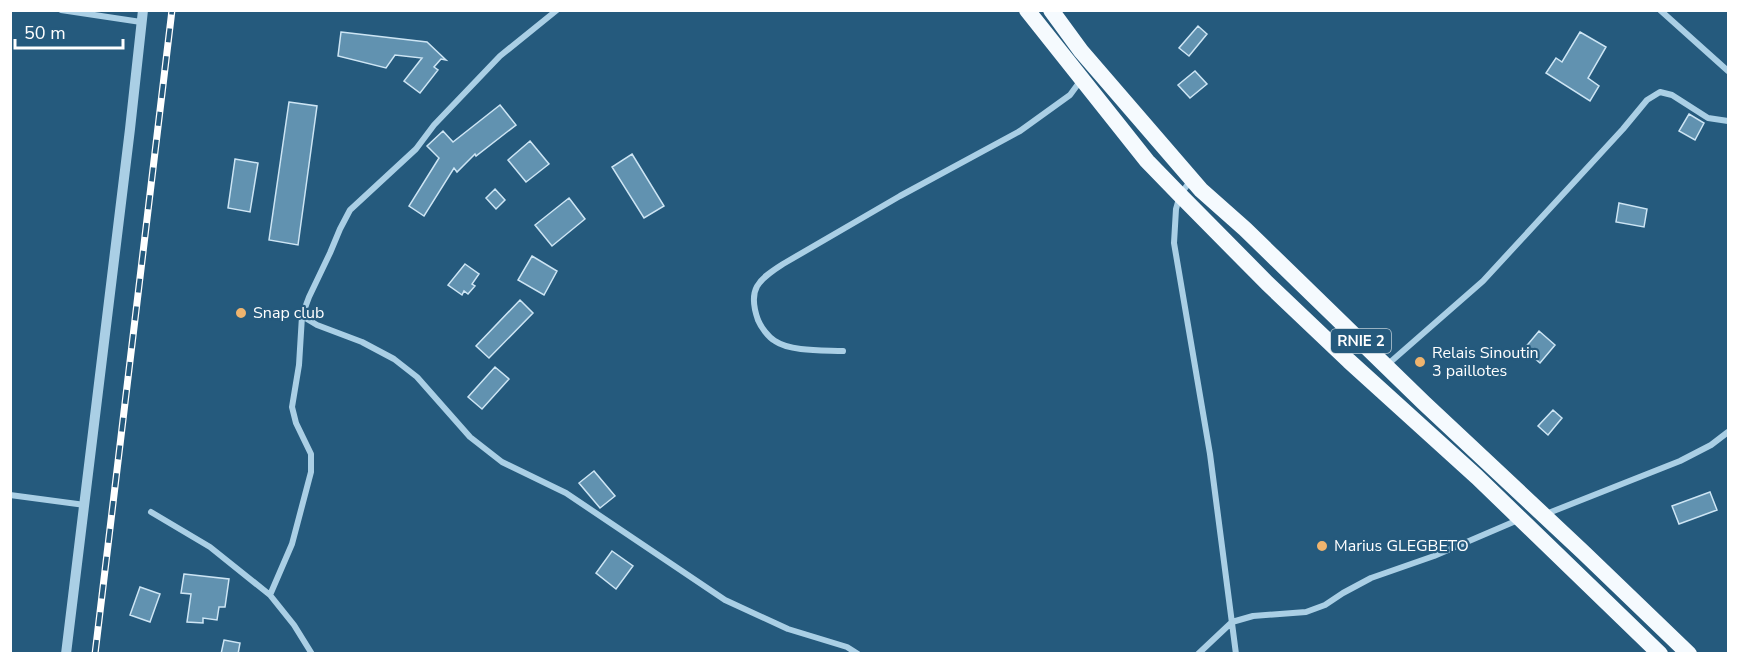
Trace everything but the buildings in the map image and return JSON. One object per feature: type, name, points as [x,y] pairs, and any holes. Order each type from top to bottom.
[{"type":"highway","name":"RNIE 2","points":[[1027,10],[1146,161],[1340,353],[1477,477],[1660,654]]},
{"type":"highway","name":"RNIE 2","points":[[1052,10],[1081,51],[1192,180],[1689,654]]},
{"type":"street","points":[[61,10],[142,16],[66,654]]},
{"type":"street","points":[[270,596],[292,544],[311,472],[311,454],[291,407],[299,366],[302,316],[340,229],[351,210],[416,149],[434,125],[500,56],[557,10]]},
{"type":"street","points":[[1660,10],[1728,71]]},
{"type":"street","points":[[843,351],[786,346],[774,341],[760,325],[753,306],[753,296],[758,284],[775,268],[831,235],[1020,131],[1070,95],[1082,79]]},
{"type":"street","points":[[1386,366],[1483,281],[1647,100],[1660,92],[1672,95],[1708,118],[1728,121]]},
{"type":"street","points":[[1192,180],[1180,195],[1176,209],[1174,243],[1210,454],[1236,654]]},
{"type":"street","points":[[302,316],[317,325],[362,342],[394,359],[417,377],[470,437],[502,462],[566,493],[725,600],[788,629],[847,647],[858,654]]},
{"type":"street","points":[[1542,515],[1680,461],[1711,445],[1728,432]]},
{"type":"street","points":[[10,495],[85,505]]},
{"type":"street","points":[[151,512],[210,547],[270,596],[294,625],[312,654]]},
{"type":"street","points":[[1198,654],[1232,622],[1253,616],[1306,612],[1325,605],[1371,578],[1434,556],[1520,519]]},
{"type":"railway","points":[[95,654],[172,10]]},
{"type":"place","name":"Snap club","points":[[241,313]]},
{"type":"place","name":"Relais Sinoutin 3 paillotes","points":[[1420,362]]},
{"type":"place","name":"Marius GLEGBETO","points":[[1322,546]]}]
